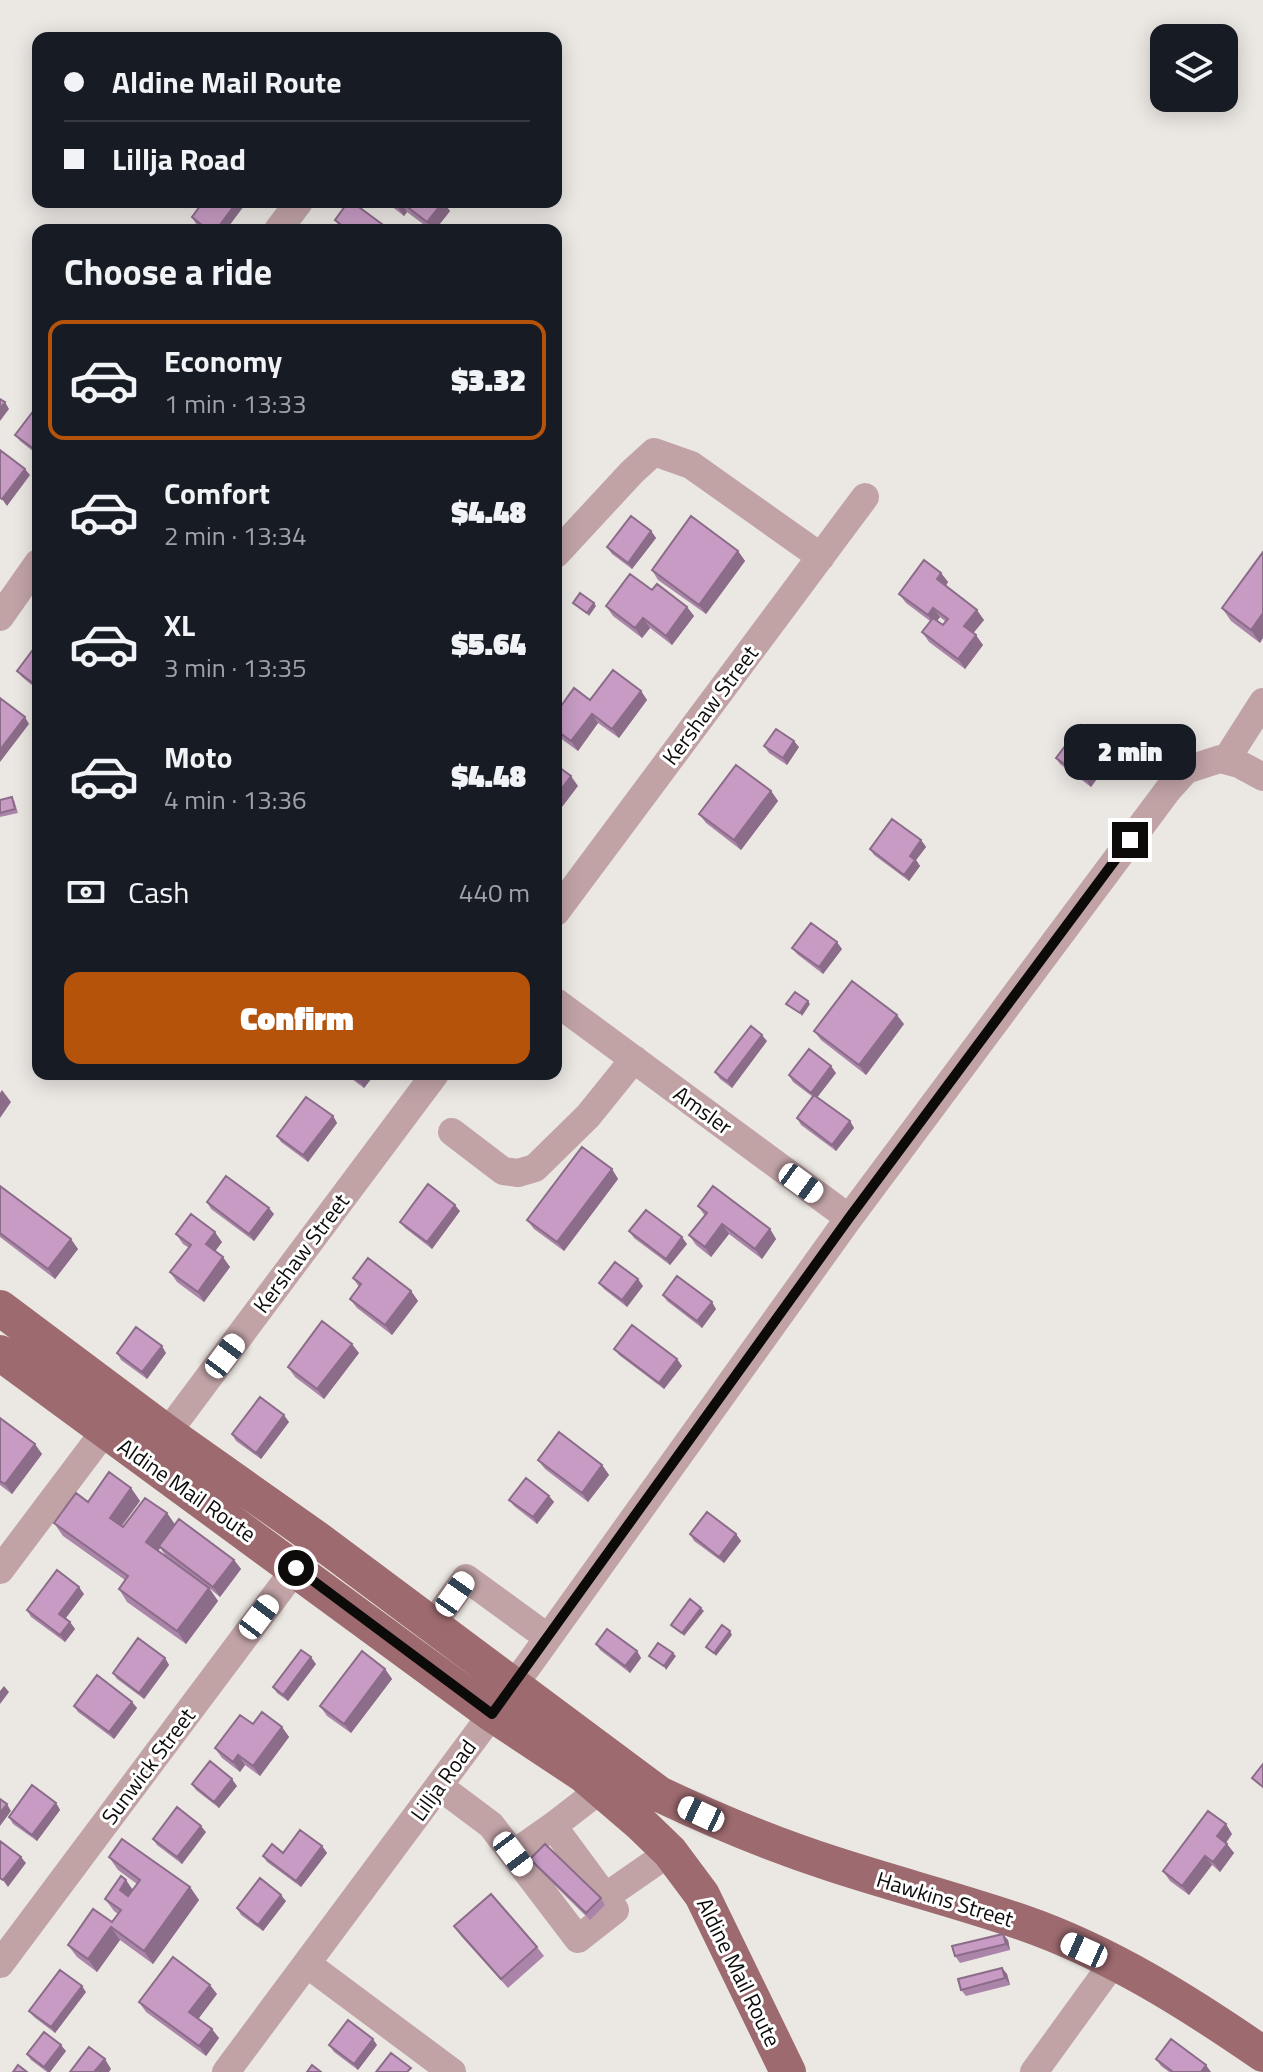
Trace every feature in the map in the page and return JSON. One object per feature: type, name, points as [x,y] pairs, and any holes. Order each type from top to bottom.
[{"type":"main road","name":"Aldine Mail Route","points":[[0,1308],[512,1685],[610,1776],[702,1895],[788,2072]]},
{"type":"main road","name":"Aldine Mail Route","points":[[0,1353],[492,1714],[584,1775],[610,1776]]},
{"type":"main road","name":"Hawkins Street","points":[[610,1776],[659,1794],[723,1824],[831,1863],[1026,1924],[1113,1963],[1201,2012],[1263,2054]]},
{"type":"street","points":[[562,548],[654,452],[691,465],[821,557]]},
{"type":"street","name":"Kershaw Street","points":[[562,904],[865,497]]},
{"type":"street","points":[[0,617],[32,572]]},
{"type":"street","points":[[1263,702],[1226,760],[1263,777]]},
{"type":"street","name":"Lillja Road","points":[[226,2072],[492,1714],[849,1218],[1168,790],[1186,770],[1220,759],[1226,760]]},
{"type":"street","name":"Amsler","points":[[562,1006],[849,1218]]},
{"type":"street","points":[[452,1132],[503,1171],[518,1173],[535,1168],[588,1116],[634,1059]]},
{"type":"street","name":"Kershaw Street","points":[[167,1433],[431,1080]]},
{"type":"street","points":[[0,1570],[104,1432]]},
{"type":"street","name":"Sunwick Street","points":[[0,1964],[296,1568]]},
{"type":"street","points":[[432,1625],[466,1578],[547,1637]]},
{"type":"street","points":[[513,1854],[553,1826],[610,1776]]},
{"type":"street","points":[[439,1786],[491,1825],[578,1939],[615,1910],[553,1826]]},
{"type":"street","points":[[605,1897],[670,1852]]},
{"type":"street","points":[[1034,2072],[1113,1963]]},
{"type":"street","points":[[307,1964],[452,2072]]},
{"type":"building","points":[[199,208],[232,208],[220,224],[201,224],[192,217]]},
{"type":"building","points":[[344,208],[360,208],[382,224],[340,224],[335,220]]},
{"type":"building","points":[[409,208],[438,208],[427,222]]},
{"type":"building","points":[[32,413],[32,448],[15,435]]},
{"type":"building","points":[[0,450],[25,469],[2,499],[0,498]]},
{"type":"building","points":[[631,516],[651,531],[628,563],[607,547]]},
{"type":"building","points":[[691,516],[738,551],[699,605],[652,570]]},
{"type":"building","points":[[1263,552],[1263,613],[1251,630],[1222,608]]},
{"type":"building","points":[[924,560],[941,573],[937,579],[977,610],[964,626],[976,635],[958,659],[922,632],[933,618],[943,625],[948,619],[933,608],[928,615],[899,594]]},
{"type":"building","points":[[630,574],[652,590],[657,584],[687,607],[666,636],[643,618],[635,628],[606,606]]},
{"type":"building","points":[[580,593],[594,603],[587,613],[573,603]]},
{"type":"building","points":[[32,651],[32,682],[17,671]]},
{"type":"building","points":[[613,670],[641,691],[612,729],[592,714],[571,741],[562,734],[562,705],[574,688],[590,700]]},
{"type":"building","points":[[0,698],[25,717],[0,750]]},
{"type":"building","points":[[1081,725],[1111,748],[1086,780],[1056,758]]},
{"type":"building","points":[[776,729],[794,741],[783,758],[764,746]]},
{"type":"building","points":[[736,765],[771,791],[734,840],[699,814]]},
{"type":"building","points":[[562,769],[571,776],[562,788]]},
{"type":"building","points":[[12,797],[15,809],[0,813],[0,800]]},
{"type":"building","points":[[892,819],[921,840],[910,856],[915,860],[904,875],[870,849]]},
{"type":"building","points":[[811,923],[837,942],[819,967],[792,948]]},
{"type":"building","points":[[852,981],[897,1015],[859,1065],[814,1031]]},
{"type":"building","points":[[795,992],[808,1001],[800,1013],[786,1004]]},
{"type":"building","points":[[751,1026],[762,1035],[727,1081],[715,1072]]},
{"type":"building","points":[[809,1049],[831,1066],[811,1093],[789,1075]]},
{"type":"building","points":[[814,1095],[850,1121],[832,1145],[797,1118]]},
{"type":"building","points":[[306,1097],[333,1116],[303,1155],[277,1136]]},
{"type":"building","points":[[582,1147],[612,1169],[557,1242],[527,1220]]},
{"type":"building","points":[[226,1176],[269,1208],[249,1234],[207,1202]]},
{"type":"building","points":[[428,1184],[455,1205],[427,1242],[400,1222]]},
{"type":"building","points":[[0,1186],[71,1239],[48,1269],[0,1233]]},
{"type":"building","points":[[713,1186],[770,1229],[755,1249],[722,1224],[705,1247],[689,1235],[707,1213],[698,1206]]},
{"type":"building","points":[[646,1210],[682,1237],[666,1259],[629,1231]]},
{"type":"building","points":[[191,1214],[215,1232],[206,1244],[223,1257],[198,1292],[170,1272],[191,1245],[176,1234]]},
{"type":"building","points":[[368,1258],[411,1291],[385,1325],[350,1299],[361,1284],[353,1278]]},
{"type":"building","points":[[615,1262],[638,1279],[622,1300],[599,1283]]},
{"type":"building","points":[[677,1276],[712,1302],[697,1321],[663,1295]]},
{"type":"building","points":[[322,1321],[352,1344],[317,1389],[288,1367]]},
{"type":"building","points":[[632,1325],[677,1359],[659,1383],[614,1349]]},
{"type":"building","points":[[136,1327],[162,1346],[142,1372],[117,1353]]},
{"type":"building","points":[[260,1397],[284,1415],[256,1453],[232,1434]]},
{"type":"building","points":[[0,1418],[35,1444],[5,1484],[0,1481]]},
{"type":"building","points":[[559,1432],[602,1465],[582,1493],[538,1460]]},
{"type":"building","points":[[109,1472],[131,1488],[110,1518],[123,1527],[145,1498],[167,1513],[146,1542],[209,1588],[177,1631],[119,1589],[128,1576],[54,1523],[76,1493],[88,1502]]},
{"type":"building","points":[[526,1478],[549,1496],[533,1517],[509,1500]]},
{"type":"building","points":[[707,1512],[736,1534],[719,1557],[690,1534]]},
{"type":"building","points":[[179,1519],[234,1560],[213,1587],[159,1546]]},
{"type":"building","points":[[57,1570],[79,1587],[59,1614],[70,1622],[60,1635],[27,1610]]},
{"type":"building","points":[[690,1599],[701,1608],[682,1633],[671,1625]]},
{"type":"building","points":[[722,1625],[730,1631],[714,1653],[706,1647]]},
{"type":"building","points":[[607,1629],[637,1651],[625,1666],[596,1644]]},
{"type":"building","points":[[138,1638],[165,1658],[139,1693],[113,1673]]},
{"type":"building","points":[[658,1643],[673,1653],[664,1666],[649,1656]]},
{"type":"building","points":[[301,1650],[311,1657],[283,1695],[273,1687]]},
{"type":"building","points":[[362,1651],[385,1669],[344,1724],[320,1706]]},
{"type":"building","points":[[97,1675],[132,1702],[109,1732],[74,1706]]},
{"type":"building","points":[[262,1712],[282,1727],[253,1766],[238,1755],[233,1762],[215,1748],[240,1715],[253,1724]]},
{"type":"building","points":[[210,1761],[232,1779],[214,1802],[192,1784]]},
{"type":"building","points":[[1263,1764],[1263,1787],[1252,1778]]},
{"type":"building","points":[[32,1785],[56,1803],[32,1835],[9,1817]]},
{"type":"building","points":[[0,1799],[7,1804],[0,1813]]},
{"type":"building","points":[[177,1807],[201,1826],[177,1857],[153,1839]]},
{"type":"building","points":[[1208,1811],[1226,1824],[1217,1836],[1227,1844],[1213,1862],[1205,1856],[1182,1886],[1163,1871]]},
{"type":"building","points":[[300,1830],[322,1846],[296,1881],[263,1856],[272,1844],[283,1853]]},
{"type":"building","points":[[122,1839],[190,1887],[144,1951],[111,1927],[88,1959],[68,1945],[93,1909],[112,1922],[121,1910],[105,1899],[121,1876],[126,1880],[120,1890],[128,1896],[140,1880],[109,1857]]},
{"type":"building","points":[[0,1841],[21,1857],[3,1880],[0,1878]]},
{"type":"building","points":[[545,1844],[601,1898],[586,1913],[530,1859]]},
{"type":"building","points":[[260,1878],[281,1895],[258,1925],[237,1908]]},
{"type":"building","points":[[491,1894],[537,1947],[501,1979],[454,1926]]},
{"type":"building","points":[[1003,1934],[1006,1944],[955,1956],[952,1946]]},
{"type":"building","points":[[173,1957],[210,1985],[189,2012],[212,2029],[199,2046],[139,2002]]},
{"type":"building","points":[[1002,1968],[1005,1978],[961,1990],[958,1979]]},
{"type":"building","points":[[60,1970],[82,1986],[51,2027],[29,2011]]},
{"type":"building","points":[[348,2020],[373,2039],[354,2064],[329,2045]]},
{"type":"building","points":[[44,2032],[61,2045],[44,2067],[27,2054]]},
{"type":"building","points":[[1171,2039],[1206,2065],[1201,2072],[1173,2072],[1156,2059]]},
{"type":"building","points":[[89,2047],[105,2059],[94,2072],[70,2072]]},
{"type":"building","points":[[391,2053],[411,2068],[407,2072],[376,2072]]},
{"type":"building","points":[[18,2065],[27,2072],[13,2072]]},
{"type":"building","points":[[312,2065],[321,2072],[307,2072]]},
{"type":"route","points":[[296,1568],[492,1714],[849,1218],[1130,840]]}]
